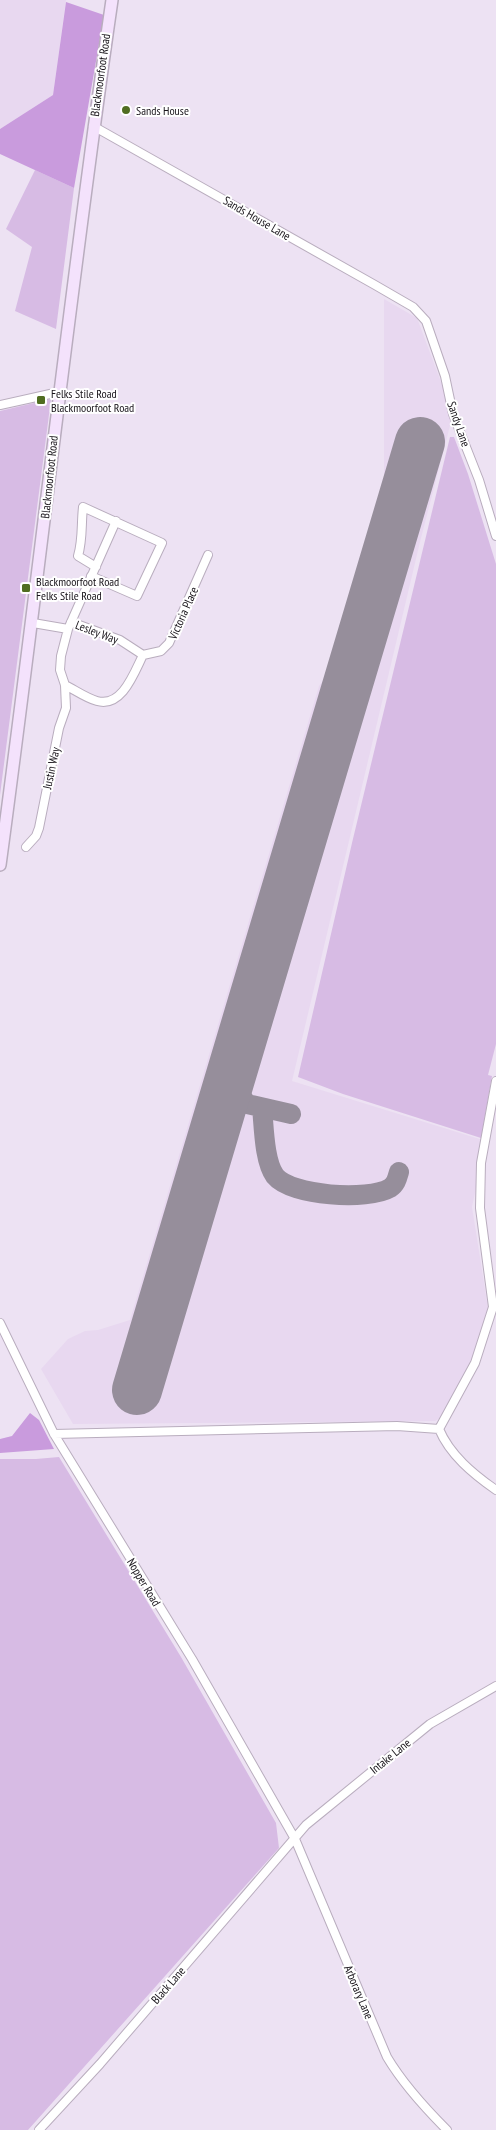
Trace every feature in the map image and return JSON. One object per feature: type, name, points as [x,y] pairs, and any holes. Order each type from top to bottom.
[{"type":"street","name":"Blackmoorfoot Road","points":[[0,865],[33,623],[59,392],[93,126],[112,0]]},
{"type":"street","name":"Sands House Lane","points":[[93,126],[413,307],[420,314]]},
{"type":"street","name":"Sandy Lane","points":[[420,314],[432,334],[445,376],[453,414],[479,480],[496,536]]},
{"type":"street","points":[[0,405],[59,392]]},
{"type":"street","points":[[92,576],[137,596],[162,542],[82,507],[80,530],[82,539],[78,556],[96,567]]},
{"type":"street","points":[[69,625],[116,521]]},
{"type":"street","name":"Victoria Place","points":[[143,656],[161,650],[169,643],[208,555]]},
{"type":"street","name":"Lesley Way","points":[[33,623],[69,625],[120,640],[143,656]]},
{"type":"street","name":"Lesley Way","points":[[65,685],[60,670],[61,656],[69,625]]},
{"type":"street","points":[[65,685],[96,701],[106,702],[118,696],[127,686],[143,656]]},
{"type":"street","name":"Justin Way","points":[[26,847],[36,836],[38,828],[59,728],[66,708],[65,685]]},
{"type":"street","points":[[439,1429],[475,1363],[493,1307],[480,1208],[482,1163],[496,1081]]},
{"type":"street","name":"Nopper Road","points":[[0,1323],[54,1434],[192,1659],[295,1839]]},
{"type":"street","points":[[54,1434],[397,1426],[439,1429]]},
{"type":"street","points":[[439,1429],[443,1438],[457,1457],[474,1475],[496,1490]]},
{"type":"street","name":"Intake Lane","points":[[295,1839],[306,1825],[430,1724],[496,1686]]},
{"type":"street","name":"Black Lane","points":[[39,2130],[295,1839]]},
{"type":"street","name":"Arborary Lane","points":[[295,1839],[387,2057],[425,2108],[447,2130]]},
{"type":"shaded area","points":[[0,0],[66,0],[53,95],[0,129]]},
{"type":"shaded area","points":[[66,2],[104,15],[74,188],[0,154],[0,129],[53,95]]},
{"type":"shaded area","points":[[35,170],[74,188],[56,329],[15,311],[32,247],[6,229]]},
{"type":"shaded area","points":[[384,299],[417,318],[453,414],[420,542],[292,1081],[486,1141],[472,1207],[488,1308],[471,1362],[444,1416],[435,1421],[73,1424],[41,1369],[68,1339],[85,1331],[98,1330],[130,1320],[319,686],[333,668],[384,484]]},
{"type":"shaded area","points":[[51,399],[0,795],[0,411]]},
{"type":"shaded area","points":[[450,437],[454,437],[468,474],[496,564],[496,1044],[488,1075],[492,1076],[481,1138],[343,1094],[298,1077],[352,843]]},
{"type":"shaded area","points":[[30,1413],[39,1420],[54,1449],[0,1453],[0,1439],[12,1436]]},
{"type":"shaded area","points":[[59,1457],[181,1657],[276,1823],[279,1848],[28,2130],[0,2130],[0,1459]]},
{"type":"taxiway","points":[[235,1062],[240,1095],[247,1104],[291,1114]]},
{"type":"taxiway","points":[[262,1108],[265,1143],[271,1170],[284,1183],[313,1192],[348,1195],[365,1194],[390,1188],[395,1183],[399,1172]]},
{"type":"runway","points":[[137,1390],[420,442]]},
{"type":"place","name":"Sands House","points":[[126,110]]},
{"type":"place","name":"Felks Stile Road Blackmoorfoot Road","points":[[41,400]]},
{"type":"place","name":"Blackmoorfoot Road Felks Stile Road","points":[[26,588]]}]
